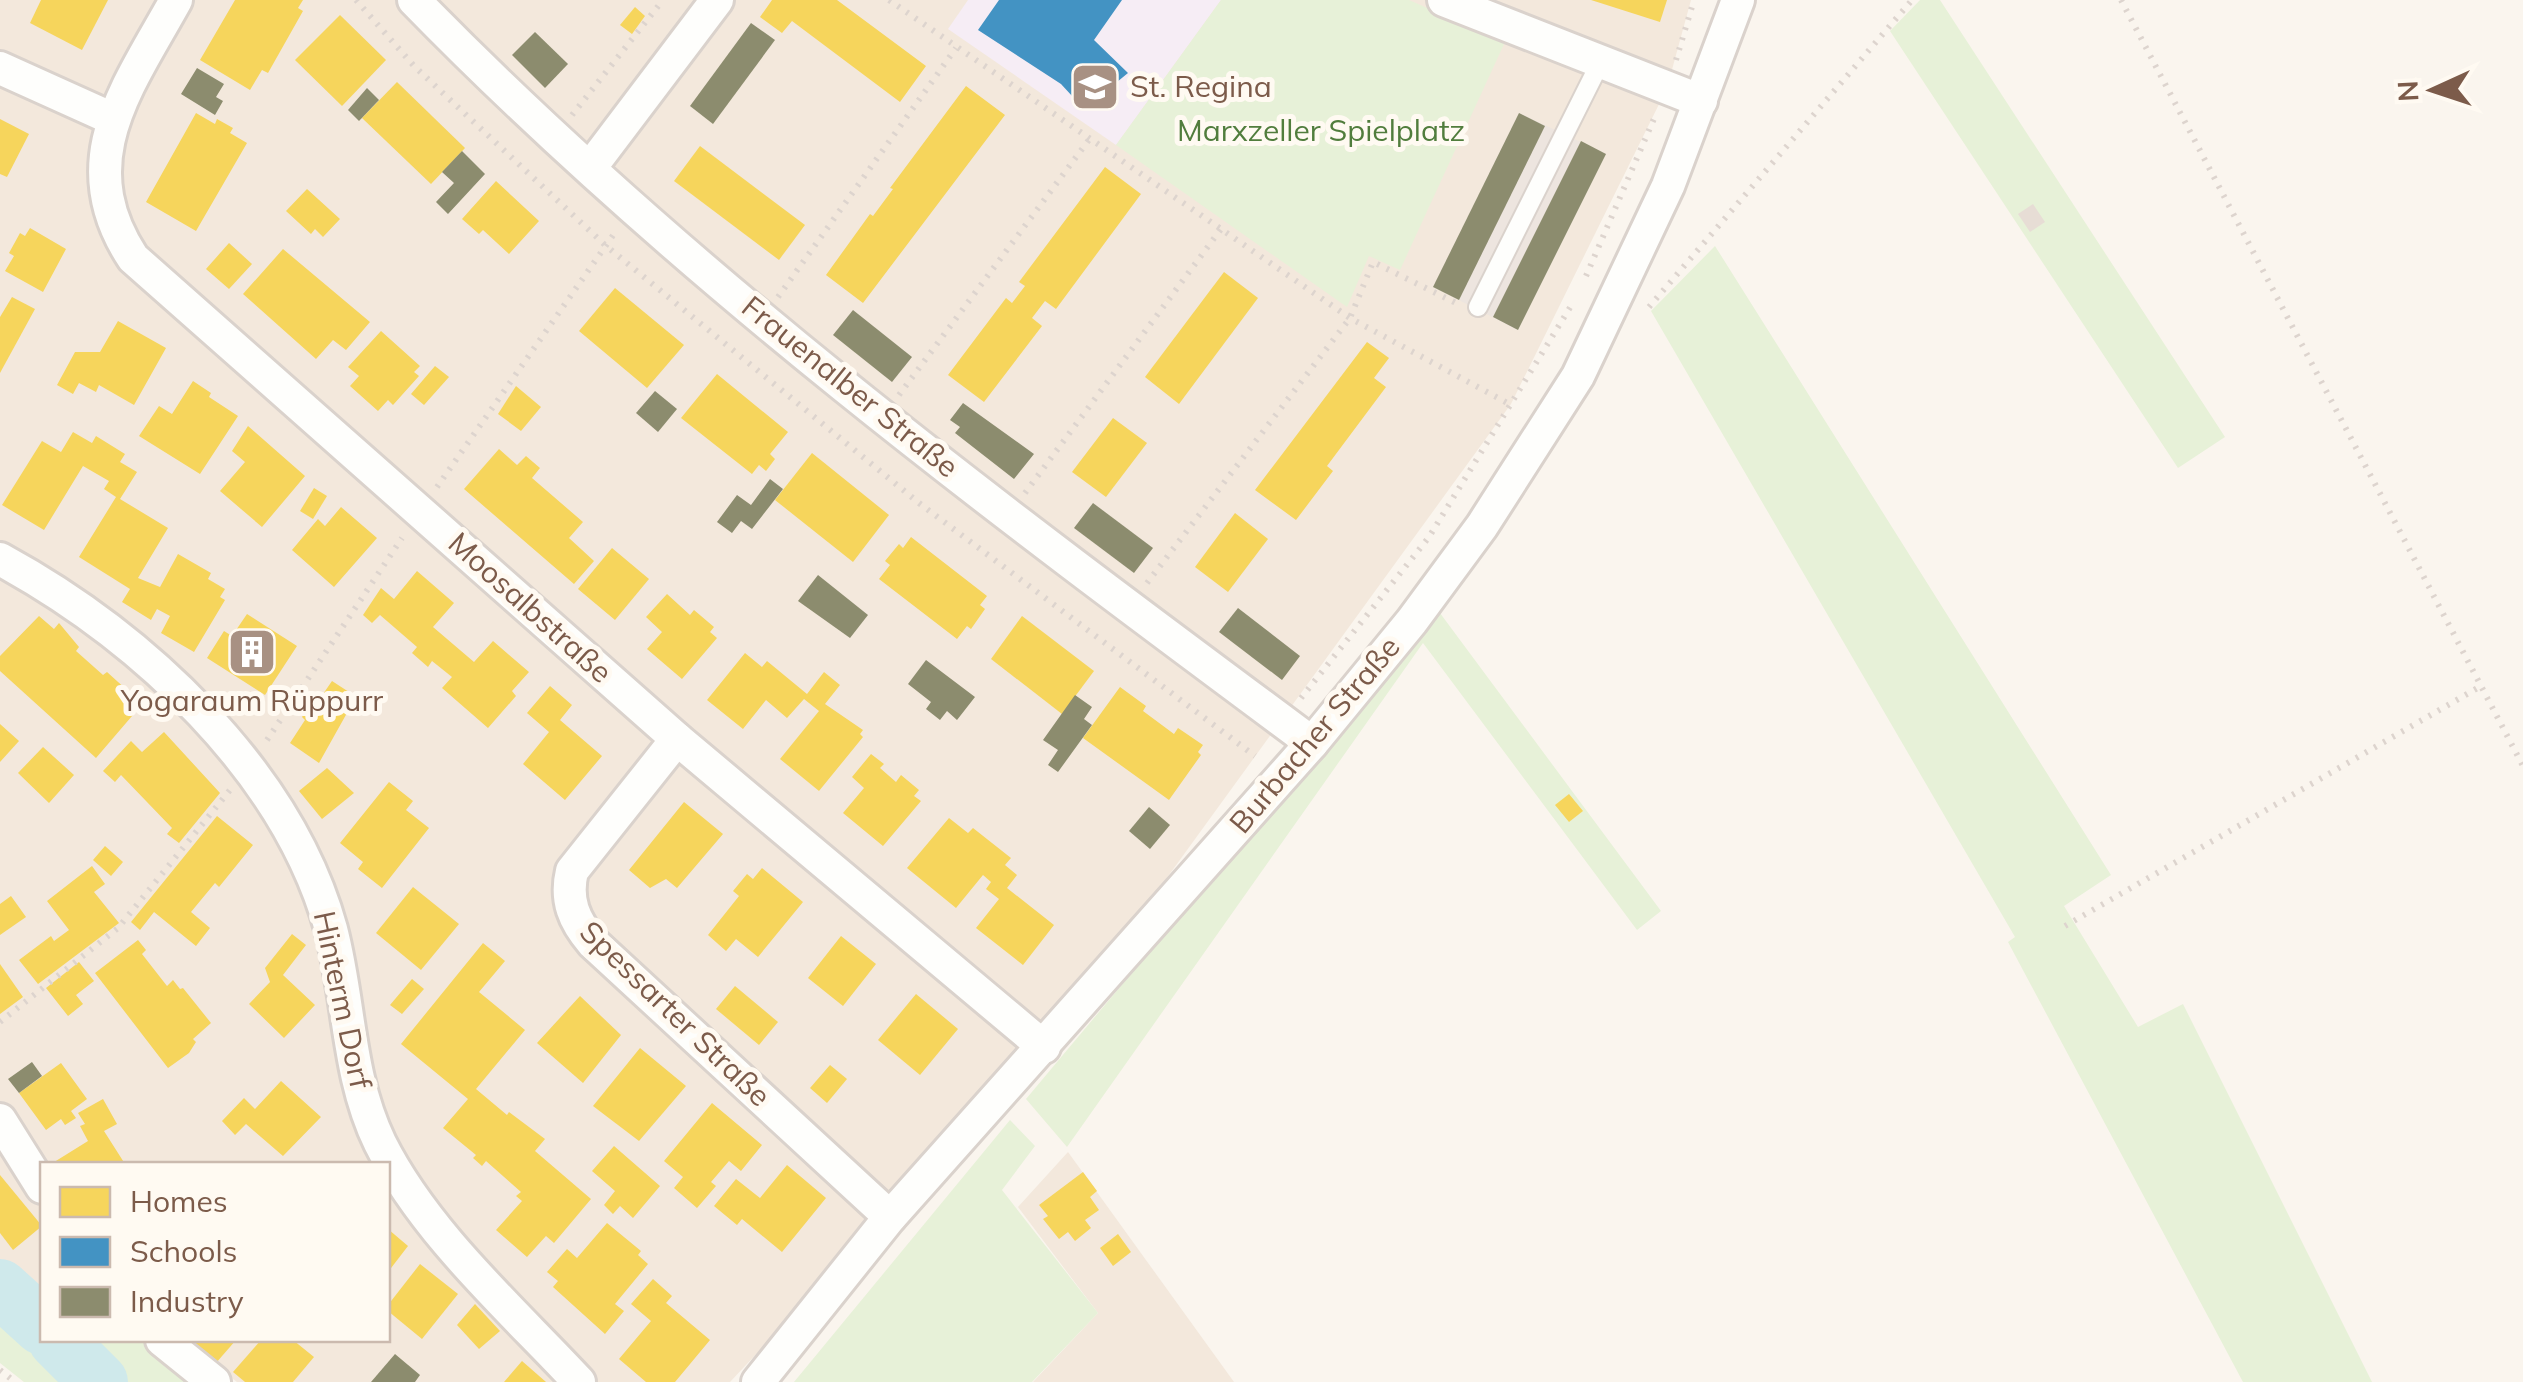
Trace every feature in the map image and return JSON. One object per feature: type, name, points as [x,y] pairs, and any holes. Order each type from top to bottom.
[{"type":"street","name":"Moosalbstraße","points":[[176,0],[113,119],[106,143],[104,188],[110,215],[133,258],[677,739],[1044,1047]]},
{"type":"street","name":"Frauenalber Straße","points":[[414,0],[590,168],[763,318],[883,416],[1312,742]]},
{"type":"street","points":[[590,168],[717,0]]},
{"type":"street","points":[[1444,0],[1701,101]]},
{"type":"street","name":"Burbacher Straße","points":[[758,1382],[890,1217],[1312,742],[1424,605],[1482,526],[1578,376],[1643,238],[1701,101],[1738,0]]},
{"type":"street","points":[[0,68],[113,119]]},
{"type":"street","name":"Hinterm Dorf","points":[[0,559],[61,593],[164,678],[276,804],[302,852],[321,900],[337,958],[361,1094],[379,1140],[425,1214],[579,1382]]},
{"type":"street","name":"Spessarter Straße","points":[[677,739],[572,871],[568,887],[579,927],[890,1217]]},
{"type":"street","points":[[0,1120],[40,1184]]},
{"type":"street","points":[[164,1342],[214,1382]]},
{"type":"lane","points":[[1478,307],[1600,63]]},
{"type":"path","points":[[356,0],[414,66],[605,246],[919,504],[1255,756]]},
{"type":"path","points":[[556,136],[662,0]]},
{"type":"path","points":[[888,0],[1350,318],[1549,424]]},
{"type":"path","points":[[1642,315],[1912,0]]},
{"type":"path","points":[[2121,0],[2523,766]]},
{"type":"path","points":[[763,318],[956,48]]},
{"type":"path","points":[[883,416],[1091,138]]},
{"type":"path","points":[[0,1022],[118,928],[248,768],[420,510],[634,207]]},
{"type":"path","points":[[1010,514],[1222,228]]},
{"type":"path","points":[[1130,604],[1350,318],[1373,262],[1476,312],[1478,307]]},
{"type":"path","points":[[2066,926],[2481,686]]},
{"type":"path","points":[[0,1370],[15,1382]]},
{"type":"shaded area","points":[[0,0],[1691,0],[1667,88],[1511,404],[1044,1047],[730,1382],[237,1382],[185,1342],[390,1342],[390,1162],[40,1162],[40,1293],[33,1298],[0,1274]]},
{"type":"shaded area","name":"St. Regina","points":[[968,0],[1221,0],[1116,145],[948,29]]},
{"type":"shaded area","points":[[1519,113],[1606,154],[1518,330],[1433,287]]},
{"type":"shaded area","points":[[1068,1152],[1234,1382],[1033,1382],[1098,1313],[1018,1207]]},
{"type":"green space","name":"Marxzeller Spielplatz","points":[[1221,0],[1409,0],[1505,42],[1400,270],[1369,256],[1347,307],[1116,145]]},
{"type":"green space","points":[[1920,0],[1940,0],[2225,437],[2178,468],[1890,31]]},
{"type":"green space","points":[[1715,246],[2111,875],[2064,906],[2138,1027],[2183,1004],[2372,1382],[2243,1382],[2008,942],[2015,937],[1651,311]]},
{"type":"green space","points":[[1437,609],[1661,911],[1637,930],[1423,643],[1067,1147],[1026,1099]]},
{"type":"green space","points":[[1010,1120],[1035,1146],[1002,1190],[1098,1313],[1032,1382],[794,1382]]},
{"type":"green space","points":[[0,1302],[40,1334],[40,1342],[58,1348],[90,1382],[24,1382],[0,1363]]},
{"type":"green space","points":[[80,1342],[143,1342],[191,1382],[124,1382]]},
{"type":"building: Homes","points":[[41,0],[108,0],[82,50],[30,23]]},
{"type":"building: Homes","points":[[235,0],[303,0],[298,8],[303,11],[268,73],[262,70],[250,90],[200,60]]},
{"type":"building: Homes","points":[[772,0],[837,0],[926,66],[900,102],[792,21],[782,33],[760,17]]},
{"type":"building: Homes","points":[[1591,0],[1667,0],[1660,22]]},
{"type":"building: Homes","points":[[635,7],[645,16],[632,34],[620,25]]},
{"type":"building: Homes","points":[[340,15],[386,60],[342,106],[295,60]]},
{"type":"building: Homes","points":[[397,82],[465,148],[431,184],[362,118]]},
{"type":"building: Homes","points":[[966,86],[1005,115],[863,303],[826,275]]},
{"type":"building: Homes","points":[[196,113],[215,124],[217,119],[233,128],[230,133],[247,143],[196,231],[146,202]]},
{"type":"building: Homes","points":[[0,119],[29,134],[7,177],[0,174]]},
{"type":"building: Homes","points":[[700,146],[805,225],[779,260],[674,181]]},
{"type":"building: Homes","points":[[1105,167],[1141,194],[1056,309],[1045,301],[1032,318],[1042,326],[984,402],[948,375],[1006,298],[1012,303],[1025,286],[1019,282]]},
{"type":"building: Homes","points":[[496,181],[539,221],[509,254],[483,230],[479,234],[462,219]]},
{"type":"building: Homes","points":[[307,189],[340,219],[323,237],[315,229],[311,234],[286,211]]},
{"type":"building: Homes","points":[[30,228],[66,249],[43,292],[5,271],[20,233],[25,236]]},
{"type":"building: Homes","points":[[229,243],[252,264],[229,289],[206,269]]},
{"type":"building: Homes","points":[[283,249],[370,322],[346,350],[333,340],[316,359],[243,294]]},
{"type":"building: Homes","points":[[1224,272],[1258,298],[1179,404],[1145,377]]},
{"type":"building: Homes","points":[[615,288],[684,345],[647,388],[579,331]]},
{"type":"building: Homes","points":[[12,297],[35,309],[0,373],[0,317]]},
{"type":"building: Homes","points":[[118,321],[166,348],[134,405],[99,385],[96,392],[79,383],[73,394],[57,385],[75,352],[100,352]]},
{"type":"building: Homes","points":[[381,331],[420,366],[414,372],[419,376],[393,405],[388,400],[378,411],[350,386],[359,376],[348,367]]},
{"type":"building: Homes","points":[[1367,342],[1389,358],[1374,378],[1386,387],[1327,466],[1333,471],[1296,520],[1255,490]]},
{"type":"building: Homes","points":[[435,366],[449,377],[424,405],[411,394]]},
{"type":"building: Homes","points":[[717,374],[788,432],[770,454],[775,459],[766,471],[759,465],[752,474],[681,418]]},
{"type":"building: Homes","points":[[193,381],[238,416],[200,474],[139,436],[159,406],[172,414]]},
{"type":"building: Homes","points":[[516,386],[541,407],[521,431],[498,414]]},
{"type":"building: Homes","points":[[1113,418],[1147,443],[1106,497],[1072,472]]},
{"type":"building: Homes","points":[[248,426],[305,476],[262,527],[220,491],[245,462],[232,451]]},
{"type":"building: Homes","points":[[73,432],[92,443],[96,436],[125,454],[120,462],[137,472],[120,499],[168,528],[138,578],[160,587],[178,554],[211,573],[208,579],[225,589],[220,597],[225,600],[194,652],[161,633],[170,616],[157,609],[151,620],[122,602],[130,589],[79,557],[116,497],[104,489],[109,481],[83,466],[44,530],[2,505],[42,441],[61,452]]},
{"type":"building: Homes","points":[[499,449],[517,465],[526,456],[540,468],[532,478],[583,522],[569,538],[594,561],[574,584],[464,489]]},
{"type":"building: Homes","points":[[812,453],[889,515],[853,562],[775,500]]},
{"type":"building: Homes","points":[[314,488],[327,496],[313,519],[300,511]]},
{"type":"building: Homes","points":[[341,507],[377,538],[334,587],[292,550],[318,519],[325,526]]},
{"type":"building: Homes","points":[[1235,513],[1268,539],[1228,592],[1195,567]]},
{"type":"building: Homes","points":[[911,537],[987,596],[980,605],[985,609],[971,629],[967,626],[957,639],[879,579],[890,565],[885,561]]},
{"type":"building: Homes","points":[[612,548],[649,579],[615,620],[578,589]]},
{"type":"building: Homes","points":[[417,571],[454,603],[433,627],[474,662],[493,641],[529,672],[512,691],[516,696],[488,728],[442,688],[452,677],[432,661],[428,667],[412,653],[417,647],[380,615],[372,623],[363,615],[381,588],[394,599]]},
{"type":"building: Homes","points":[[667,594],[690,615],[694,610],[714,627],[710,632],[717,638],[682,679],[647,649],[662,632],[646,617]]},
{"type":"building: Homes","name":"Yogaraum Rüppurr","points":[[247,614],[297,646],[265,695],[207,658],[224,631],[232,636]]},
{"type":"building: Homes","points":[[39,616],[54,629],[59,623],[79,647],[76,651],[128,691],[124,696],[138,709],[96,758],[0,671],[0,656]]},
{"type":"building: Homes","points":[[1022,616],[1094,671],[1062,714],[991,659]]},
{"type":"building: Homes","points":[[745,653],[762,667],[767,661],[807,694],[824,672],[840,685],[825,704],[863,730],[863,737],[819,791],[780,759],[819,711],[804,699],[787,718],[766,700],[743,729],[707,700]]},
{"type":"building: Homes","points":[[332,681],[352,694],[342,709],[347,713],[319,763],[290,743],[308,708],[312,710]]},
{"type":"building: Homes","points":[[550,686],[572,705],[560,720],[602,756],[565,800],[523,764],[549,732],[527,713]]},
{"type":"building: Homes","points":[[1120,687],[1146,706],[1143,711],[1174,734],[1178,728],[1203,745],[1198,752],[1201,755],[1169,800],[1083,738]]},
{"type":"building: Homes","points":[[0,724],[19,741],[0,762]]},
{"type":"building: Homes","points":[[164,732],[220,793],[179,843],[167,834],[172,828],[121,775],[115,782],[103,771],[131,741],[142,752]]},
{"type":"building: Homes","points":[[43,747],[74,775],[49,803],[18,773]]},
{"type":"building: Homes","points":[[871,754],[884,764],[880,768],[896,782],[901,775],[919,790],[914,796],[921,801],[883,846],[843,813],[864,788],[852,777]]},
{"type":"building: Homes","points":[[327,768],[354,793],[322,819],[299,791]]},
{"type":"building: Homes","points":[[389,782],[413,801],[406,810],[429,828],[382,888],[358,869],[363,862],[340,843]]},
{"type":"building: Homes","points":[[1569,794],[1583,811],[1569,822],[1555,805]]},
{"type":"building: Homes","points":[[684,802],[723,834],[677,888],[666,879],[650,888],[629,870]]},
{"type":"building: Homes","points":[[217,816],[253,845],[219,887],[215,883],[191,912],[210,928],[196,946],[154,912],[140,930],[131,922]]},
{"type":"building: Homes","points":[[949,818],[968,833],[973,828],[1011,858],[1005,865],[1017,875],[1007,888],[1054,925],[1023,965],[976,928],[999,899],[986,889],[991,882],[983,875],[956,908],[907,868]]},
{"type":"building: Homes","points":[[105,846],[123,862],[111,876],[93,860]]},
{"type":"building: Homes","points":[[92,866],[105,884],[94,892],[119,923],[38,984],[19,960],[51,936],[54,941],[69,930],[47,901]]},
{"type":"building: Homes","points":[[762,868],[803,902],[758,957],[736,939],[726,951],[708,935],[739,896],[733,891],[747,874],[753,879]]},
{"type":"building: Homes","points":[[413,887],[459,924],[421,970],[376,933]]},
{"type":"building: Homes","points":[[11,896],[26,917],[0,935],[0,904]]},
{"type":"building: Homes","points":[[292,934],[306,945],[283,975],[315,1005],[284,1038],[249,1004],[270,982],[265,968]]},
{"type":"building: Homes","points":[[841,936],[876,964],[843,1006],[808,978]]},
{"type":"building: Homes","points":[[138,940],[146,950],[142,954],[167,986],[173,980],[183,988],[211,1023],[193,1039],[196,1042],[189,1053],[168,1068],[95,973]]},
{"type":"building: Homes","points":[[483,943],[505,961],[479,992],[525,1030],[476,1089],[545,1139],[535,1151],[591,1199],[554,1243],[546,1236],[527,1257],[496,1230],[522,1201],[516,1196],[521,1192],[486,1161],[482,1166],[473,1158],[476,1155],[443,1128],[468,1099],[401,1044]]},
{"type":"building: Homes","points":[[79,962],[94,981],[76,995],[83,1004],[68,1016],[46,988]]},
{"type":"building: Homes","points":[[0,964],[23,997],[0,1014]]},
{"type":"building: Homes","points":[[412,979],[424,989],[402,1014],[390,1005]]},
{"type":"building: Homes","points":[[735,986],[778,1022],[759,1045],[716,1009]]},
{"type":"building: Homes","points":[[916,994],[958,1029],[920,1075],[878,1040]]},
{"type":"building: Homes","points":[[580,996],[621,1035],[583,1083],[537,1043]]},
{"type":"building: Homes","points":[[640,1048],[686,1086],[639,1141],[593,1106]]},
{"type":"building: Homes","points":[[61,1063],[87,1099],[71,1111],[76,1118],[65,1125],[61,1119],[46,1130],[19,1093]]},
{"type":"building: Homes","points":[[830,1065],[847,1079],[827,1103],[810,1088]]},
{"type":"building: Homes","points":[[281,1081],[321,1117],[283,1156],[246,1124],[235,1135],[222,1121],[244,1098],[255,1109]]},
{"type":"building: Homes","points":[[103,1099],[117,1124],[104,1131],[124,1162],[54,1162],[88,1141],[78,1113]]},
{"type":"building: Homes","points":[[712,1103],[762,1145],[741,1171],[729,1161],[711,1182],[716,1186],[697,1208],[674,1188],[683,1177],[664,1161]]},
{"type":"building: Homes","points":[[614,1146],[660,1186],[633,1218],[620,1206],[613,1214],[604,1205],[615,1191],[592,1171]]},
{"type":"building: Homes","points":[[787,1165],[826,1198],[782,1252],[742,1219],[737,1225],[714,1206],[736,1179],[760,1198]]},
{"type":"building: Homes","points":[[1083,1172],[1097,1191],[1090,1197],[1099,1210],[1085,1220],[1091,1228],[1075,1241],[1068,1232],[1059,1239],[1043,1219],[1048,1216],[1039,1205]]},
{"type":"building: Homes","points":[[0,1175],[40,1228],[13,1250],[0,1233]]},
{"type":"building: Homes","points":[[607,1223],[641,1251],[638,1255],[648,1264],[615,1304],[624,1311],[605,1334],[553,1287],[558,1281],[547,1272],[567,1249],[577,1258]]},
{"type":"building: Homes","points":[[390,1231],[408,1246],[390,1269]]},
{"type":"building: Homes","points":[[1118,1234],[1131,1252],[1113,1266],[1100,1248]]},
{"type":"building: Homes","points":[[420,1264],[458,1294],[422,1339],[390,1313],[390,1302]]},
{"type":"building: Homes","points":[[653,1279],[672,1296],[666,1303],[710,1340],[675,1382],[646,1382],[619,1359],[651,1321],[631,1304]]},
{"type":"building: Homes","points":[[475,1304],[500,1331],[479,1349],[457,1325]]},
{"type":"building: Homes","points":[[191,1342],[234,1342],[216,1363]]},
{"type":"building: Homes","points":[[259,1342],[295,1342],[314,1357],[293,1382],[245,1382],[233,1372]]},
{"type":"building: Homes","points":[[522,1361],[546,1382],[504,1382]]},
{"type":"building: Schools","points":[[999,0],[1122,0],[1094,40],[1128,73],[1084,109],[1061,84],[978,30]]},
{"type":"building: Industry","points":[[751,23],[775,40],[713,124],[690,106]]},
{"type":"building: Industry","points":[[535,32],[568,64],[545,88],[512,55]]},
{"type":"building: Industry","points":[[197,68],[224,84],[216,97],[223,101],[215,115],[181,94]]},
{"type":"building: Industry","points":[[367,88],[379,100],[359,121],[348,110]]},
{"type":"building: Industry","points":[[1519,113],[1545,126],[1459,300],[1433,287]]},
{"type":"building: Industry","points":[[1581,141],[1606,154],[1518,330],[1493,317]]},
{"type":"building: Industry","points":[[462,151],[485,174],[448,214],[436,202],[454,183],[442,172]]},
{"type":"building: Industry","points":[[853,310],[912,357],[892,382],[833,335]]},
{"type":"building: Industry","points":[[655,391],[677,409],[658,432],[636,413]]},
{"type":"building: Industry","points":[[963,403],[1034,454],[1014,479],[955,433],[960,427],[950,420]]},
{"type":"building: Industry","points":[[770,479],[783,489],[752,529],[741,521],[732,533],[717,522],[737,495],[751,505]]},
{"type":"building: Industry","points":[[1093,503],[1153,548],[1134,573],[1074,528]]},
{"type":"building: Industry","points":[[818,575],[868,615],[850,638],[798,601]]},
{"type":"building: Industry","points":[[1238,608],[1300,656],[1282,680],[1219,632]]},
{"type":"building: Industry","points":[[926,660],[975,697],[957,720],[947,711],[940,720],[926,709],[931,702],[908,684]]},
{"type":"building: Industry","points":[[1075,695],[1092,707],[1084,719],[1092,725],[1058,772],[1048,765],[1058,750],[1043,740]]},
{"type":"building: Industry","points":[[1149,807],[1170,825],[1150,849],[1129,831]]},
{"type":"building: Industry","points":[[32,1062],[42,1076],[19,1093],[8,1079]]},
{"type":"building: Industry","points":[[395,1354],[420,1375],[415,1382],[371,1382]]},
{"type":"building: Other","points":[[2033,204],[2045,222],[2030,232],[2018,214]]},
{"type":"waterway","points":[[0,1288],[40,1324]]},
{"type":"waterway","points":[[59,1342],[99,1382]]},
{"type":"place","name":"St. Regina","points":[[1095,87]]},
{"type":"place","name":"Yogaraum Rüppurr","points":[[252,652]]}]
